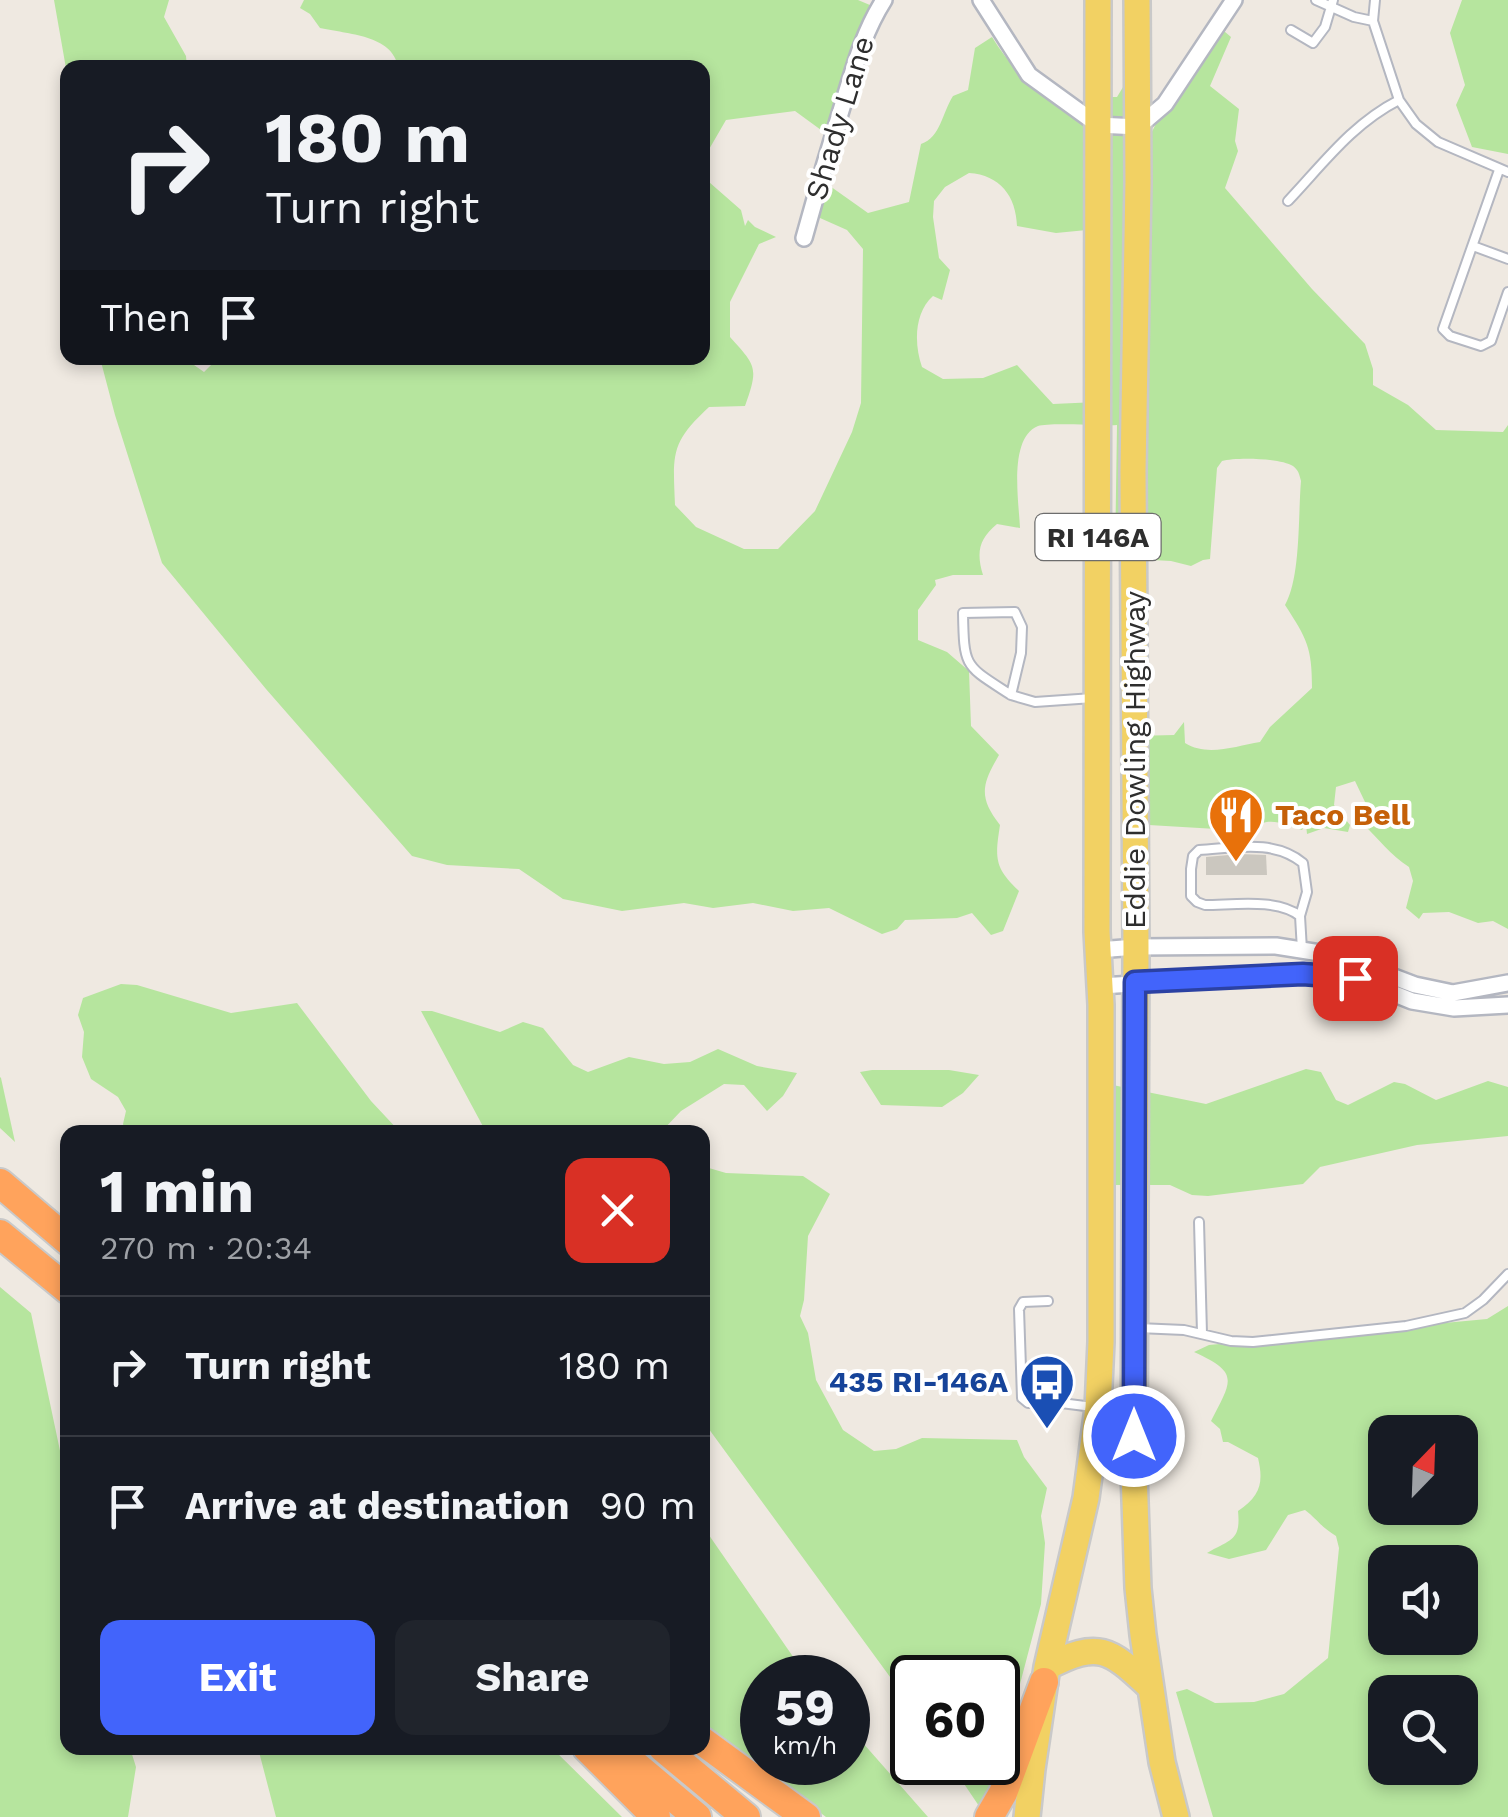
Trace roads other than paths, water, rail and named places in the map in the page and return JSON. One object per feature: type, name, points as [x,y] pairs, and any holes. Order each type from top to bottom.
[{"type":"highway","points":[[0,1184],[60,1234]]},
{"type":"highway","points":[[0,1234],[60,1283]]},
{"type":"highway","points":[[990,1817],[1003,1793],[1046,1675]]},
{"type":"highway","points":[[710,1746],[806,1817]]},
{"type":"highway","points":[[594,1755],[656,1817]]},
{"type":"highway","points":[[623,1755],[697,1817]]},
{"type":"highway","points":[[671,1755],[746,1817]]},
{"type":"main road","name":"Eddie Dowling Highway","points":[[1046,1675],[1086,1498],[1098,1408],[1101,1342],[1098,0]]},
{"type":"main road","name":"Eddie Dowling Highway","points":[[1137,0],[1133,470],[1136,1550],[1150,1686],[1162,1762],[1176,1817]]},
{"type":"main road","points":[[1046,1675],[1071,1654],[1096,1650],[1124,1662],[1150,1686]]},
{"type":"main road","name":"RI 146A","points":[[1028,1817],[1046,1675]]},
{"type":"street","name":"Shady Lane","points":[[804,238],[857,55],[884,0]]},
{"type":"street","points":[[981,0],[1029,75],[1098,124],[1138,127],[1165,104],[1234,0]]},
{"type":"street","points":[[1098,950],[1276,946],[1339,956],[1415,985],[1453,992],[1508,983]]},
{"type":"street","points":[[1302,950],[1303,974]]},
{"type":"street","points":[[1100,986],[1303,974],[1355,978],[1412,1001],[1454,1008],[1508,1004]]},
{"type":"lane","points":[[1316,0],[1373,21]]},
{"type":"lane","points":[[1375,0],[1373,21],[1399,100],[1416,124],[1438,142],[1504,171],[1443,329],[1450,336],[1481,346],[1491,340],[1508,292]]},
{"type":"lane","points":[[1291,30],[1313,44],[1325,27],[1332,4]]},
{"type":"lane","points":[[1288,202],[1359,125],[1399,100]]},
{"type":"lane","points":[[1473,246],[1508,259]]},
{"type":"lane","points":[[1010,695],[1021,652],[1022,627],[1014,612],[963,613],[964,652],[973,671],[1010,695],[1035,702],[1098,697]]},
{"type":"lane","points":[[1300,916],[1291,908],[1278,905],[1198,902],[1191,896],[1194,856],[1200,850],[1271,846],[1303,863],[1307,892],[1300,916],[1302,950]]},
{"type":"lane","points":[[1200,1222],[1202,1333]]},
{"type":"lane","points":[[1134,1328],[1184,1330],[1253,1342],[1406,1326],[1465,1313],[1508,1274]]},
{"type":"lane","points":[[1048,1302],[1023,1302],[1019,1308],[1022,1398],[1028,1403],[1098,1408]]},
{"type":"place","name":"Taco Bell","points":[[1236,864]]},
{"type":"place","name":"435 RI-146A","points":[[1047,1431]]}]
